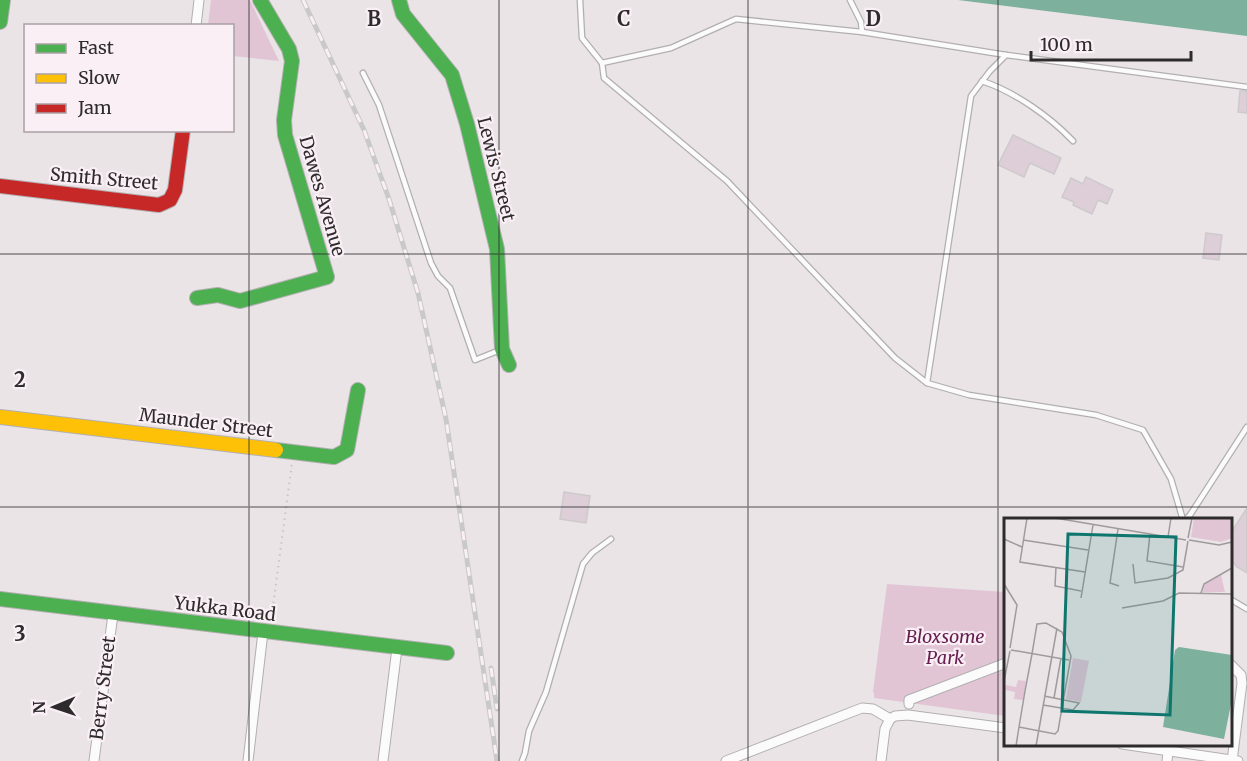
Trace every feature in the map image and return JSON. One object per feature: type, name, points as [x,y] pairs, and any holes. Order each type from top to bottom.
[{"type":"street","points":[[0,22],[3,0]]},
{"type":"street","points":[[196,24],[199,0]]},
{"type":"street","name":"Dawes Avenue","points":[[197,298],[218,295],[240,301],[327,277],[285,135],[284,120],[292,61],[289,49],[260,0]]},
{"type":"street","name":"Lewis Street","points":[[399,0],[403,14],[452,75],[464,114],[497,249],[502,350],[509,364]]},
{"type":"street","name":"Smith Street","points":[[0,186],[159,205],[170,200],[176,190],[183,132]]},
{"type":"street","name":"Maunder Street","points":[[0,417],[334,457],[347,450],[358,390]]},
{"type":"street","name":"Yukka Road","points":[[0,599],[447,653]]},
{"type":"street","name":"Berry Street","points":[[94,761],[113,614]]},
{"type":"street","points":[[248,761],[266,632]]},
{"type":"street","points":[[383,761],[397,648]]},
{"type":"street","points":[[909,704],[909,700],[1004,663]]},
{"type":"street","points":[[1134,746],[1234,761],[1242,683],[1240,675],[1232,666]]},
{"type":"street","points":[[726,761],[862,708],[873,709],[890,719]]},
{"type":"street","points":[[881,761],[885,729],[890,719],[895,716],[908,715],[1004,728]]},
{"type":"lane","points":[[580,0],[582,38],[602,63],[604,78],[727,181],[895,358],[927,383],[969,395],[1096,415],[1143,430],[1172,479],[1184,518]]},
{"type":"lane","points":[[850,0],[861,22],[862,32]]},
{"type":"lane","points":[[602,63],[671,48],[736,19],[862,32],[1006,55],[1247,87]]},
{"type":"lane","points":[[927,383],[971,96],[1006,55]]},
{"type":"lane","points":[[363,73],[379,105],[431,263],[438,276],[450,288],[475,360],[502,350]]},
{"type":"lane","points":[[982,81],[1012,95],[1062,130],[1073,141]]},
{"type":"lane","points":[[1186,518],[1190,516],[1247,427]]},
{"type":"lane","points":[[522,761],[529,731],[546,692],[584,564],[592,553],[611,539]]},
{"type":"lane","points":[[1232,600],[1247,609]]},
{"type":"path","points":[[266,632],[293,452]]},
{"type":"green space","points":[[211,0],[250,0],[279,61],[234,56],[234,24],[208,24]]},
{"type":"green space","name":"Bloxsome Park","points":[[887,584],[1004,592],[1004,716],[874,698]]},
{"type":"shaded area","points":[[958,0],[1247,0],[1247,36]]},
{"type":"building","points":[[1240,91],[1247,91],[1247,113],[1238,112]]},
{"type":"building","points":[[1013,135],[1061,158],[1054,174],[1030,163],[1024,177],[998,165]]},
{"type":"building","points":[[1086,177],[1113,190],[1107,204],[1098,200],[1092,214],[1062,197],[1071,178],[1083,184]]},
{"type":"building","points":[[1206,233],[1222,235],[1219,260],[1203,258]]},
{"type":"building","points":[[564,492],[590,496],[586,523],[560,519]]},
{"type":"building","points":[[1247,508],[1247,573],[1232,561],[1232,531]]},
{"type":"railway","points":[[303,0],[364,130],[389,199],[418,293],[446,419],[497,761]]},
{"type":"railway","points":[[491,668],[497,709]]},
{"type":"traffic: fast","points":[[0,22],[3,0]]},
{"type":"traffic: fast","points":[[197,298],[218,295],[240,301],[327,277],[285,135],[284,120],[292,61],[289,49],[260,0]]},
{"type":"traffic: fast","points":[[399,0],[403,14],[452,75],[467,124],[497,249],[502,349],[509,365]]},
{"type":"traffic: fast","points":[[276,450],[334,457],[347,450],[358,390]]},
{"type":"traffic: fast","points":[[0,599],[447,653]]},
{"type":"traffic: slow","points":[[0,417],[276,450]]},
{"type":"traffic: jam","points":[[0,186],[159,205],[170,200],[175,190],[183,132]]}]
